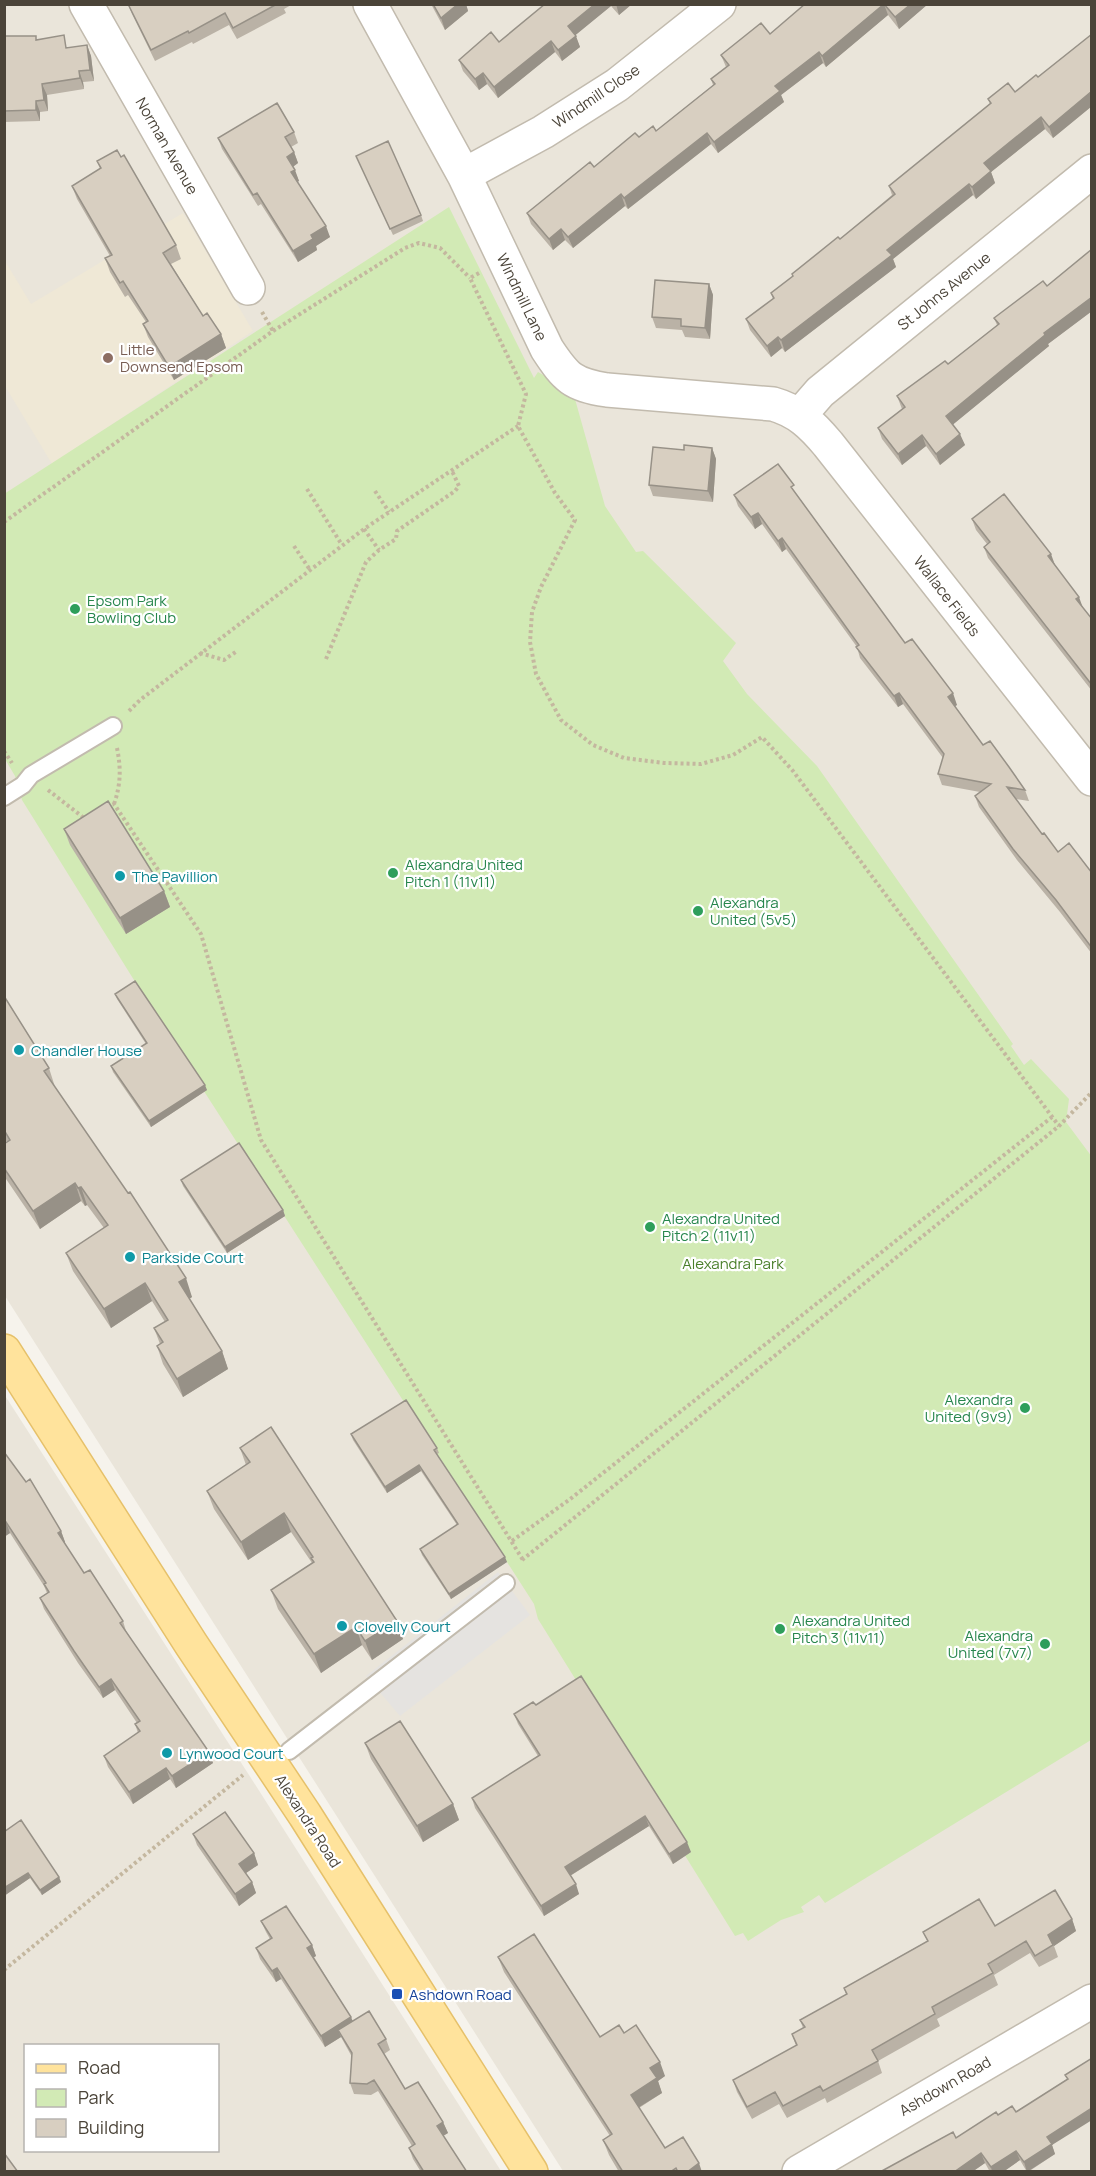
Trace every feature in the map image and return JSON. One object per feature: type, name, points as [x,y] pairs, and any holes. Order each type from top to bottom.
[{"type":"main road","name":"Alexandra Road","points":[[4,1351],[178,1624],[275,1750],[306,1815],[531,2172]]},
{"type":"street","name":"Norman Avenue","points":[[86,4],[248,288]]},
{"type":"street","name":"Windmill Lane","points":[[370,4],[464,175],[547,349],[569,378],[584,386],[607,390],[773,404],[789,408],[800,415]]},
{"type":"street","name":"Windmill Close","points":[[464,175],[543,132],[617,85],[719,4]]},
{"type":"street","name":"St Johns Avenue","points":[[800,415],[820,392],[1092,171]]},
{"type":"street","name":"Wallace Fields","points":[[800,415],[828,444],[1092,779]]},
{"type":"street","name":"Ashdown Road","points":[[799,2172],[1092,2001]]},
{"type":"lane","points":[[4,796],[23,785],[30,776],[113,726]]},
{"type":"lane","points":[[275,1750],[506,1583]]},
{"type":"path","points":[[4,522],[273,331],[405,248],[419,243],[440,248],[470,278],[526,394],[518,426],[342,545],[140,700],[113,726],[121,768],[119,790],[114,804],[104,808]]},
{"type":"path","points":[[470,278],[504,258]]},
{"type":"path","points":[[518,426],[555,493],[575,520],[538,594],[532,612],[530,642],[536,674],[561,720],[593,744],[624,758],[664,763],[701,764],[733,755],[762,737],[793,771],[1059,1126]]},
{"type":"path","points":[[326,659],[366,562],[396,539],[397,531],[455,491],[459,486],[452,471]]},
{"type":"path","points":[[307,489],[342,545]]},
{"type":"path","points":[[375,491],[389,512]]},
{"type":"path","points":[[364,529],[379,550]]},
{"type":"path","points":[[294,546],[310,570]]},
{"type":"path","points":[[533,592],[538,594]]},
{"type":"path","points":[[200,653],[224,660],[237,651]]},
{"type":"path","points":[[30,776],[82,818],[93,813]]},
{"type":"path","points":[[114,804],[201,934],[261,1140],[523,1560]]},
{"type":"path","points":[[506,1583],[523,1560],[1059,1126],[1092,1092]]},
{"type":"path","points":[[512,1541],[569,1500],[1052,1117]]},
{"type":"path","points":[[4,1970],[248,1770],[250,1755],[275,1750]]},
{"type":"shaded area","points":[[5,5],[1091,5],[1091,2171],[563,2171],[5,1296]]},
{"type":"shaded area","name":"Little Downsend Epsom","points":[[183,213],[253,331],[52,464],[5,386],[5,261],[31,304]]},
{"type":"shaded area","points":[[4,1394],[258,1789],[501,2171],[5,2171]]},
{"type":"shaded area","points":[[498,1572],[530,1615],[400,1716],[366,1676]]},
{"type":"green space","name":"Alexandra Park","points":[[449,207],[534,378],[538,372],[573,392],[605,506],[636,552],[643,551],[736,643],[723,661],[747,694],[817,766],[1013,1044],[1011,1046],[1024,1065],[1031,1059],[1069,1099],[1066,1122],[1092,1157],[1091,1740],[825,1903],[819,1895],[801,1907],[804,1912],[781,1920],[748,1941],[743,1933],[735,1936],[538,1619],[534,1604],[180,1054],[22,800],[15,776],[5,759],[4,494]]},
{"type":"building","points":[[128,4],[277,4],[233,28],[225,13],[151,50]]},
{"type":"building","points":[[433,4],[458,4],[441,18]]},
{"type":"building","points":[[545,4],[595,4],[568,26],[576,36],[558,50],[551,41],[494,87],[483,73],[475,79],[459,60],[491,32],[499,42]]},
{"type":"building","points":[[805,4],[884,4],[822,56],[819,52],[775,86],[780,91],[714,142],[707,133],[624,198],[621,194],[568,237],[561,229],[549,239],[527,213],[590,162],[594,167],[635,133],[639,137],[653,126],[656,131],[715,84],[711,79],[729,65],[721,55],[761,23],[770,34]]},
{"type":"building","points":[[884,4],[911,4],[895,17]]},
{"type":"building","points":[[1092,34],[1092,91],[1049,127],[1041,117],[984,163],[991,171],[972,187],[969,184],[887,250],[892,255],[781,340],[778,337],[767,346],[746,319],[774,298],[771,293],[838,237],[840,239],[895,194],[889,186],[991,103],[988,99],[1008,83],[1015,92],[1036,75],[1038,77]]},
{"type":"building","points":[[64,35],[66,48],[87,45],[90,70],[79,71],[80,78],[42,84],[44,100],[36,101],[36,110],[4,111],[4,36],[36,36],[36,40]]},
{"type":"building","points":[[277,103],[294,132],[285,137],[294,152],[287,157],[295,170],[291,172],[326,226],[311,235],[313,239],[293,251],[257,193],[253,195],[218,138]]},
{"type":"building","points":[[388,141],[421,215],[390,229],[356,156]]},
{"type":"building","points":[[117,150],[121,157],[124,155],[176,245],[163,253],[203,316],[207,313],[221,334],[169,367],[143,324],[148,321],[123,281],[120,283],[105,258],[112,255],[72,186],[101,168],[97,161]]},
{"type":"building","points":[[1092,249],[1092,297],[1044,333],[1045,335],[946,416],[960,434],[936,454],[922,435],[898,454],[878,428],[905,407],[897,396],[945,361],[948,364],[999,324],[994,318],[1043,281],[1047,286]]},
{"type":"building","points":[[655,280],[709,284],[705,328],[681,326],[681,319],[652,317]]},
{"type":"building","points":[[684,445],[712,448],[708,491],[649,485],[653,447],[684,450]]},
{"type":"building","points":[[778,464],[794,485],[791,487],[905,643],[912,639],[953,693],[948,697],[983,745],[990,741],[1009,767],[1025,790],[1007,787],[1042,834],[1044,833],[1058,852],[1069,843],[1092,873],[1092,948],[1056,900],[1013,849],[975,796],[991,784],[938,774],[944,754],[899,693],[894,696],[856,647],[859,645],[782,538],[778,541],[758,513],[751,517],[734,495]]},
{"type":"building","points":[[1004,494],[1051,554],[1048,556],[1079,597],[1076,599],[1092,619],[1092,685],[984,547],[990,542],[972,519]]},
{"type":"building","name":"The Pavillion","points":[[108,801],[164,891],[120,918],[64,829]]},
{"type":"building","points":[[135,981],[205,1085],[149,1121],[111,1066],[147,1043],[115,994]]},
{"type":"building","points":[[4,996],[49,1068],[44,1071],[128,1193],[130,1192],[186,1278],[179,1282],[222,1351],[177,1379],[157,1346],[163,1342],[154,1328],[168,1320],[145,1283],[104,1309],[66,1253],[108,1225],[81,1187],[78,1188],[75,1183],[33,1211],[4,1168],[4,1144],[10,1140],[4,1130]]},
{"type":"building","points":[[239,1143],[283,1210],[225,1247],[181,1180]]},
{"type":"building","points":[[406,1400],[437,1448],[434,1450],[505,1557],[449,1594],[420,1549],[458,1524],[419,1465],[385,1487],[351,1434]]},
{"type":"building","points":[[271,1427],[397,1621],[365,1641],[356,1627],[314,1654],[271,1590],[314,1562],[311,1558],[313,1557],[284,1513],[241,1542],[207,1491],[250,1462],[240,1448]]},
{"type":"building","points":[[4,1452],[26,1482],[30,1479],[61,1531],[58,1533],[84,1573],[90,1570],[123,1621],[120,1623],[209,1752],[172,1776],[166,1768],[129,1792],[104,1756],[140,1731],[135,1724],[140,1721],[111,1679],[99,1687],[40,1598],[49,1592],[44,1584],[46,1583],[6,1522],[4,1523]]},
{"type":"building","points":[[581,1676],[687,1842],[669,1854],[645,1816],[565,1867],[576,1884],[541,1906],[472,1798],[540,1755],[514,1714],[533,1702],[536,1705]]},
{"type":"building","points":[[400,1721],[453,1804],[417,1826],[365,1743]]},
{"type":"building","points":[[225,1812],[254,1853],[239,1864],[252,1882],[235,1894],[193,1834]]},
{"type":"building","points":[[21,1820],[59,1877],[40,1890],[28,1873],[4,1888],[4,1832]]},
{"type":"building","points":[[1055,1890],[1072,1919],[1048,1935],[1053,1945],[1035,1956],[1026,1941],[988,1964],[993,1973],[932,2007],[935,2014],[872,2050],[878,2061],[823,2091],[820,2086],[783,2106],[775,2092],[747,2107],[733,2080],[797,2045],[792,2034],[805,2027],[800,2020],[847,1994],[844,1988],[928,1941],[923,1932],[979,1899],[995,1926]]},
{"type":"building","points":[[286,1906],[312,1945],[307,1948],[351,2017],[321,2036],[277,1968],[272,1971],[256,1948],[272,1938],[261,1921]]},
{"type":"building","points":[[534,1934],[600,2037],[619,2025],[624,2033],[636,2025],[660,2062],[650,2068],[657,2078],[631,2095],[665,2148],[683,2137],[699,2163],[687,2172],[678,2172],[676,2168],[670,2172],[623,2172],[603,2140],[612,2134],[498,1957]]},
{"type":"building","points":[[369,2011],[386,2039],[378,2044],[405,2089],[418,2082],[443,2122],[437,2126],[467,2172],[424,2172],[409,2148],[415,2144],[374,2080],[367,2084],[350,2083],[352,2053],[338,2030]]},
{"type":"building","points":[[1092,2058],[1092,2108],[1047,2137],[1052,2144],[1024,2162],[1016,2151],[991,2167],[981,2153],[954,2172],[880,2172],[953,2132],[956,2138],[996,2112],[998,2115],[1012,2106],[1016,2112],[1068,2079],[1065,2075]]},
{"type":"building","points":[[4,2153],[18,2172],[4,2172]]},
{"type":"place","name":"Little Downsend Epsom","points":[[108,358]]},
{"type":"place","name":"Epsom Park Bowling Club","points":[[75,609]]},
{"type":"place","name":"Alexandra United Pitch 1 (11v11)","points":[[393,873]]},
{"type":"place","name":"The Pavillion","points":[[120,876]]},
{"type":"place","name":"Alexandra United (5v5)","points":[[698,911]]},
{"type":"place","name":"Chandler House","points":[[19,1050]]},
{"type":"place","name":"Alexandra United Pitch 2 (11v11)","points":[[650,1227]]},
{"type":"place","name":"Parkside Court","points":[[130,1257]]},
{"type":"place","name":"Alexandra United (9v9)","points":[[1025,1408]]},
{"type":"place","name":"Clovelly Court","points":[[342,1626]]},
{"type":"place","name":"Alexandra United Pitch 3 (11v11)","points":[[780,1629]]},
{"type":"place","name":"Alexandra United (7v7)","points":[[1045,1644]]},
{"type":"place","name":"Lynwood Court","points":[[167,1753]]},
{"type":"place","name":"Ashdown Road","points":[[397,1994]]}]
